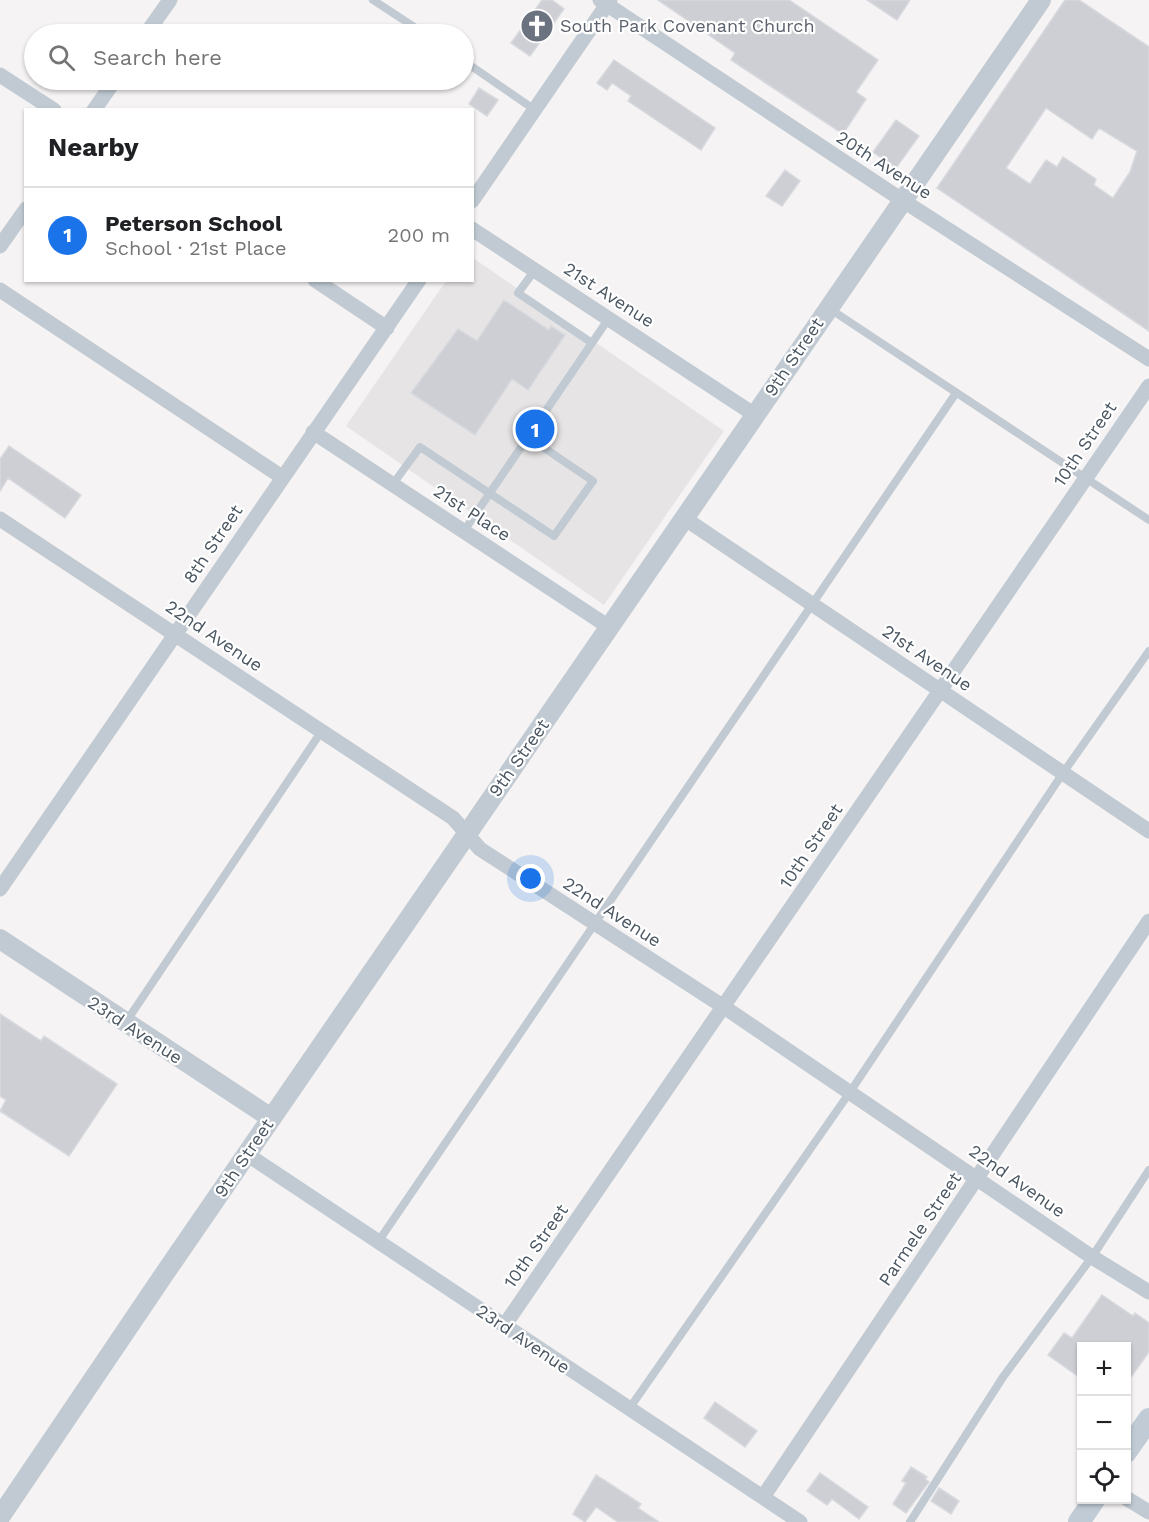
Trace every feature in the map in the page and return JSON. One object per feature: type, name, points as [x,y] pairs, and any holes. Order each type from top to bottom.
[{"type":"main road","points":[[1127,1450],[1149,1419]]},
{"type":"main road","points":[[1078,1522],[1091,1504]]},
{"type":"street","points":[[153,24],[170,0]]},
{"type":"street","name":"9th Street","points":[[0,1517],[271,1118],[1041,0]]},
{"type":"street","points":[[474,198],[606,2]]},
{"type":"street","name":"20th Avenue","points":[[606,2],[902,200],[1149,359]]},
{"type":"street","points":[[0,75],[51,108]]},
{"type":"street","points":[[95,108],[108,90]]},
{"type":"street","points":[[0,246],[24,212]]},
{"type":"street","name":"21st Avenue","points":[[474,230],[755,414]]},
{"type":"street","points":[[318,282],[387,328]]},
{"type":"street","name":"8th Street","points":[[0,889],[418,282]]},
{"type":"street","points":[[0,290],[282,477]]},
{"type":"street","name":"10th Street","points":[[504,1326],[1149,386]]},
{"type":"street","name":"21st Place","points":[[313,432],[609,627]]},
{"type":"street","name":"21st Avenue","points":[[684,518],[1149,831]]},
{"type":"street","name":"22nd Avenue","points":[[0,519],[453,818],[480,849],[592,924],[724,1007],[1092,1257],[1149,1292]]},
{"type":"street","name":"Parmele Street","points":[[763,1497],[1149,921]]},
{"type":"street","name":"23rd Avenue","points":[[0,939],[125,1024],[271,1118]]},
{"type":"street","name":"23rd Avenue","points":[[248,1155],[800,1522]]},
{"type":"street","points":[[1131,1501],[1149,1512]]},
{"type":"lane","points":[[373,0],[410,24]]},
{"type":"lane","points":[[474,68],[535,110]]},
{"type":"lane","points":[[535,270],[518,293],[592,343]]},
{"type":"lane","points":[[828,308],[1149,520]]},
{"type":"lane","points":[[464,531],[609,318]]},
{"type":"lane","points":[[378,1242],[592,924],[956,393]]},
{"type":"lane","points":[[393,484],[420,447],[554,536],[593,481],[528,437]]},
{"type":"lane","points":[[629,1409],[850,1092],[1064,773],[1149,651]]},
{"type":"lane","points":[[125,1024],[321,732]]},
{"type":"lane","points":[[910,1522],[1003,1377],[1092,1257],[1149,1170]]},
{"type":"shaded area","points":[[474,259],[724,431],[604,605],[346,426],[445,282],[474,282]]},
{"type":"building","name":"South Park Covenant Church","points":[[542,0],[552,0],[564,9],[530,56],[511,43]]},
{"type":"building","points":[[658,0],[789,0],[878,60],[856,92],[866,99],[843,134],[731,60],[735,53]]},
{"type":"building","points":[[867,0],[910,0],[897,20]]},
{"type":"building","points":[[1065,0],[1079,0],[1149,47],[1149,331],[937,188]],"holes":[[[1046,108],[1092,139],[1099,128],[1137,151],[1130,172],[1113,198],[1094,185],[1096,179],[1063,157],[1057,167],[1046,160],[1030,184],[1006,168]]]},
{"type":"building","points":[[614,60],[715,128],[701,150],[628,101],[631,96],[612,83],[607,90],[597,83]]},
{"type":"building","points":[[479,88],[498,100],[487,116],[469,104]]},
{"type":"building","points":[[896,120],[919,136],[896,168],[873,152]]},
{"type":"building","points":[[785,170],[800,181],[782,206],[766,196]]},
{"type":"building","points":[[504,300],[549,330],[551,326],[565,335],[528,390],[512,379],[475,435],[411,393],[458,329],[477,341]]},
{"type":"building","points":[[9,446],[81,495],[65,518],[8,478],[0,491],[0,459]]},
{"type":"building","points":[[0,1014],[41,1041],[44,1036],[117,1084],[69,1156],[0,1111],[6,1100],[0,1096]]},
{"type":"building","points":[[1102,1295],[1133,1316],[1135,1313],[1149,1323],[1149,1352],[1131,1377],[1131,1342],[1077,1342],[1077,1375],[1048,1355],[1064,1333],[1072,1338]]},
{"type":"building","points":[[715,1402],[757,1431],[745,1447],[704,1418]]},
{"type":"building","points":[[911,1467],[927,1477],[925,1479],[929,1482],[906,1513],[893,1504],[906,1483],[902,1481]]},
{"type":"building","points":[[820,1473],[868,1507],[859,1519],[832,1499],[827,1505],[807,1491]]},
{"type":"building","points":[[596,1475],[641,1504],[638,1508],[659,1522],[618,1522],[596,1507],[585,1522],[573,1514]]},
{"type":"building","points":[[939,1488],[959,1501],[951,1514],[931,1501]]},
{"type":"place","name":"South Park Covenant Church","points":[[537,26]]},
{"type":"place","name":"Peterson School","points":[[535,429]]}]
